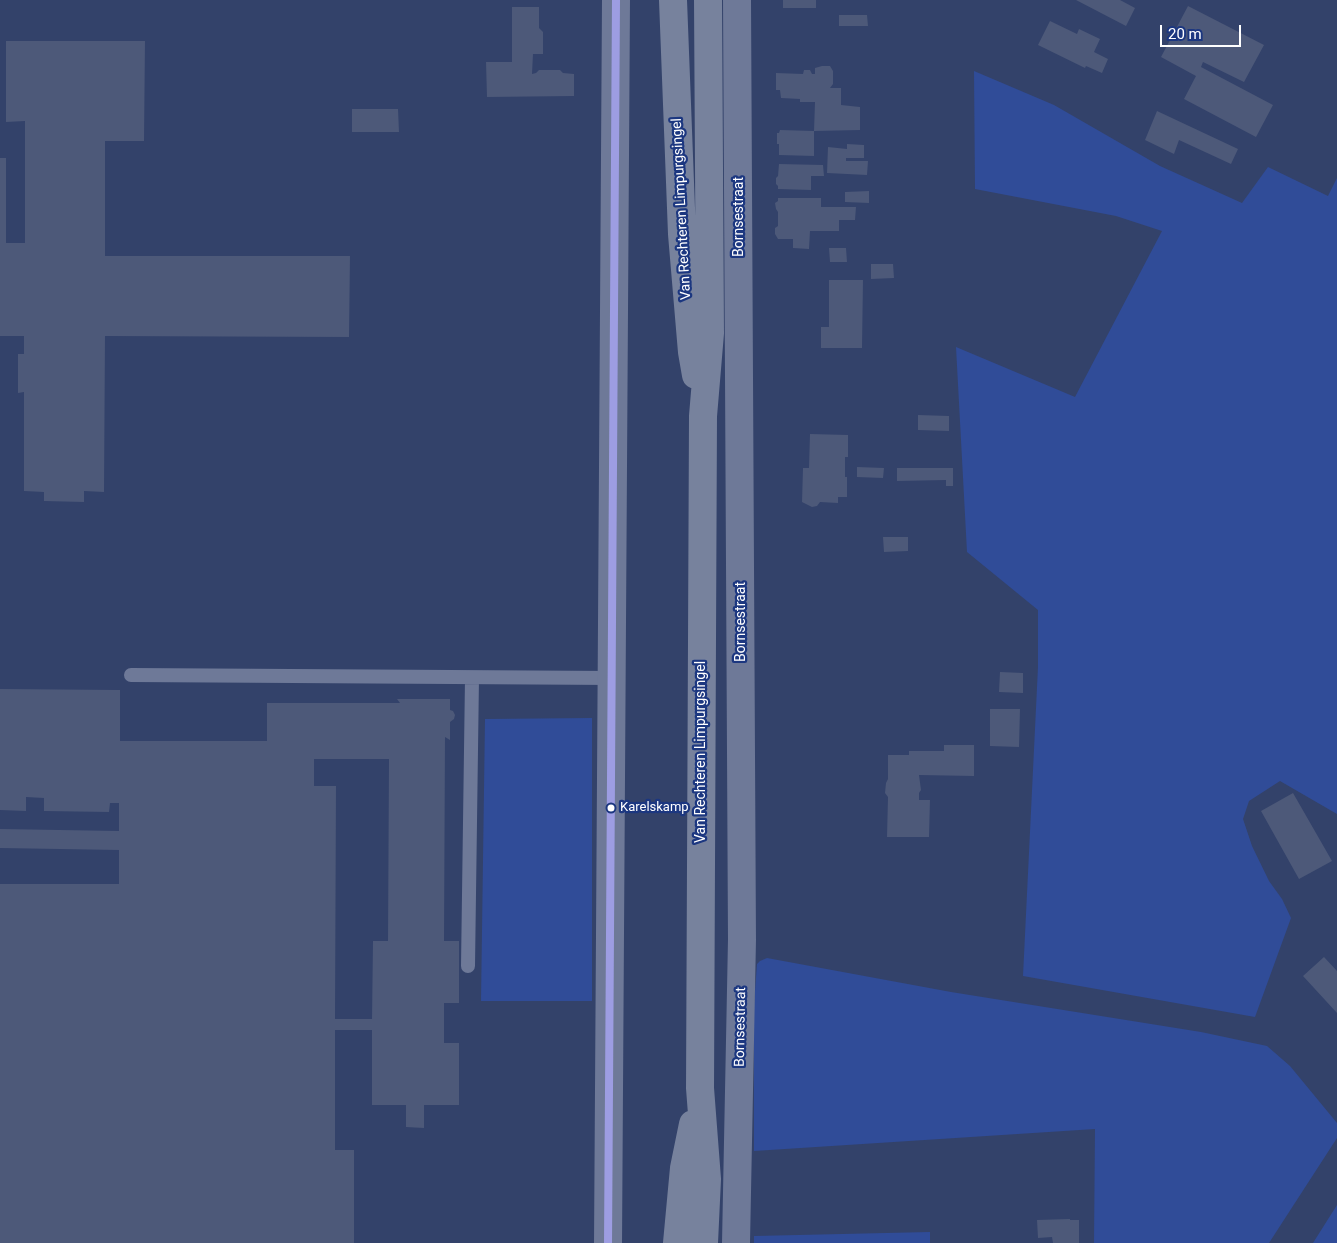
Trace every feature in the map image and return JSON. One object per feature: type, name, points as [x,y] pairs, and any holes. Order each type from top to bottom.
[{"type":"main road","name":"Van Rechteren Limpurgsingel","points":[[673,0],[682,234],[692,352],[703,416]]},
{"type":"main road","name":"Van Rechteren Limpurgsingel","points":[[704,1243],[707,1179],[700,1088],[703,416],[710,333],[708,0]]},
{"type":"main road","name":"Van Rechteren Limpurgsingel","points":[[677,1243],[684,1168],[700,1088]]},
{"type":"street","points":[[608,1243],[616,0]]},
{"type":"street","name":"Bornsestraat","points":[[736,1243],[742,939],[737,0]]},
{"type":"lane","points":[[131,675],[612,678]]},
{"type":"lane","points":[[468,966],[472,678]]},
{"type":"shaded area","points":[[974,71],[1054,105],[1160,166],[1242,203],[1268,167],[1328,196],[1337,178],[1337,814],[1280,781],[1249,801],[1243,819],[1252,846],[1269,881],[1282,899],[1291,918],[1255,1017],[1023,976],[1038,667],[1038,610],[967,552],[956,347],[1075,397],[1162,231],[1116,216],[975,189]]},
{"type":"shaded area","points":[[592,718],[592,1001],[481,1001],[485,719]]},
{"type":"shaded area","points":[[767,958],[951,992],[1201,1032],[1267,1046],[1290,1066],[1337,1123],[1337,1138],[1269,1243],[1094,1243],[1095,1129],[754,1151],[754,1005],[757,964]]},
{"type":"shaded area","points":[[1337,1205],[1337,1243],[1313,1243]]},
{"type":"shaded area","points":[[930,1232],[930,1243],[754,1243],[754,1236]]},
{"type":"building","points":[[783,0],[816,0],[816,8],[783,8]]},
{"type":"building","points":[[1076,0],[1120,0],[1135,8],[1126,26]]},
{"type":"building","points":[[1188,6],[1264,45],[1244,82],[1203,62],[1201,67],[1273,105],[1256,137],[1184,99],[1196,76],[1161,57]]},
{"type":"building","points":[[512,7],[539,7],[539,28],[543,32],[543,54],[533,54],[532,74],[539,70],[560,70],[563,73],[574,74],[574,96],[487,97],[486,62],[512,62]]},
{"type":"building","points":[[839,15],[867,15],[868,26],[839,26]]},
{"type":"building","points":[[1050,21],[1077,34],[1079,29],[1100,39],[1094,52],[1108,59],[1102,73],[1086,66],[1085,68],[1038,45]]},
{"type":"building","points":[[6,41],[145,41],[144,141],[105,141],[105,256],[350,256],[349,337],[105,336],[104,492],[84,491],[84,502],[44,501],[44,492],[24,491],[24,392],[18,393],[18,354],[24,354],[24,336],[0,336],[0,158],[6,158],[6,243],[25,243],[25,121],[6,122]]},
{"type":"building","points":[[830,66],[833,71],[833,84],[830,88],[841,88],[841,105],[860,107],[860,130],[814,131],[815,102],[800,102],[800,99],[781,98],[780,90],[776,90],[776,73],[803,74],[804,70],[810,70],[812,74],[815,74],[815,68]]},
{"type":"building","points":[[352,109],[398,109],[399,132],[352,132]]},
{"type":"building","points":[[1157,111],[1238,149],[1231,164],[1179,140],[1174,154],[1145,140]]},
{"type":"building","points":[[780,130],[814,131],[814,156],[779,155],[777,133]]},
{"type":"building","points":[[847,144],[864,145],[864,158],[846,158],[846,161],[868,161],[867,175],[827,173],[828,147],[847,149]]},
{"type":"building","points":[[779,164],[823,165],[824,176],[811,176],[811,190],[778,189],[776,178],[778,176]]},
{"type":"building","points":[[869,191],[869,203],[845,202],[845,192]]},
{"type":"building","points":[[778,198],[821,198],[821,207],[856,207],[855,220],[839,220],[839,231],[810,231],[809,249],[793,248],[793,239],[778,239],[775,234],[775,228],[778,226],[778,212],[775,203],[778,201]]},
{"type":"building","points":[[829,248],[846,248],[847,262],[830,262]]},
{"type":"building","points":[[871,264],[893,264],[894,278],[871,279]]},
{"type":"building","points":[[829,280],[863,280],[862,348],[821,348],[821,327],[829,327]]},
{"type":"building","points":[[918,415],[949,416],[949,431],[918,430]]},
{"type":"building","points":[[810,434],[848,435],[848,457],[845,457],[847,497],[838,497],[838,503],[820,502],[817,506],[812,507],[802,502],[803,468],[809,468]]},
{"type":"building","points":[[857,467],[884,468],[883,478],[857,477]]},
{"type":"building","points":[[897,468],[953,468],[953,486],[946,486],[946,480],[897,481]]},
{"type":"building","points":[[883,537],[908,537],[908,551],[884,552]]},
{"type":"building","points":[[1000,672],[1023,673],[1023,693],[999,692]]},
{"type":"building","points":[[0,689],[120,690],[120,741],[267,741],[267,703],[400,703],[397,699],[450,699],[450,710],[455,715],[454,719],[450,722],[450,740],[445,737],[444,941],[459,941],[459,1003],[444,1003],[444,1043],[459,1043],[459,1105],[424,1105],[424,1128],[406,1127],[406,1105],[372,1105],[372,1030],[335,1030],[335,1150],[354,1150],[354,1243],[0,1243],[0,884],[119,884],[119,850],[0,848],[0,829],[119,831],[119,803],[110,803],[109,812],[44,811],[44,798],[26,797],[26,811],[0,810]],"holes":[[[314,759],[389,759],[388,941],[373,941],[372,1019],[335,1019],[336,786],[314,786]]]},
{"type":"building","points":[[990,709],[1020,709],[1019,747],[990,746]]},
{"type":"building","points":[[944,745],[974,745],[974,776],[919,775],[921,790],[919,800],[930,800],[929,837],[887,837],[888,797],[885,793],[888,779],[888,755],[909,755],[909,751],[944,751]]},
{"type":"building","points":[[1293,793],[1332,861],[1299,879],[1261,811]]},
{"type":"building","points":[[1324,957],[1337,971],[1337,1013],[1303,976]]},
{"type":"building","points":[[1037,1220],[1079,1220],[1079,1243],[1053,1243],[1052,1237],[1038,1238]]},
{"type":"transit line","points":[[608,1243],[616,0]]},
{"type":"place","name":"Karelskamp","points":[[611,808]]}]
